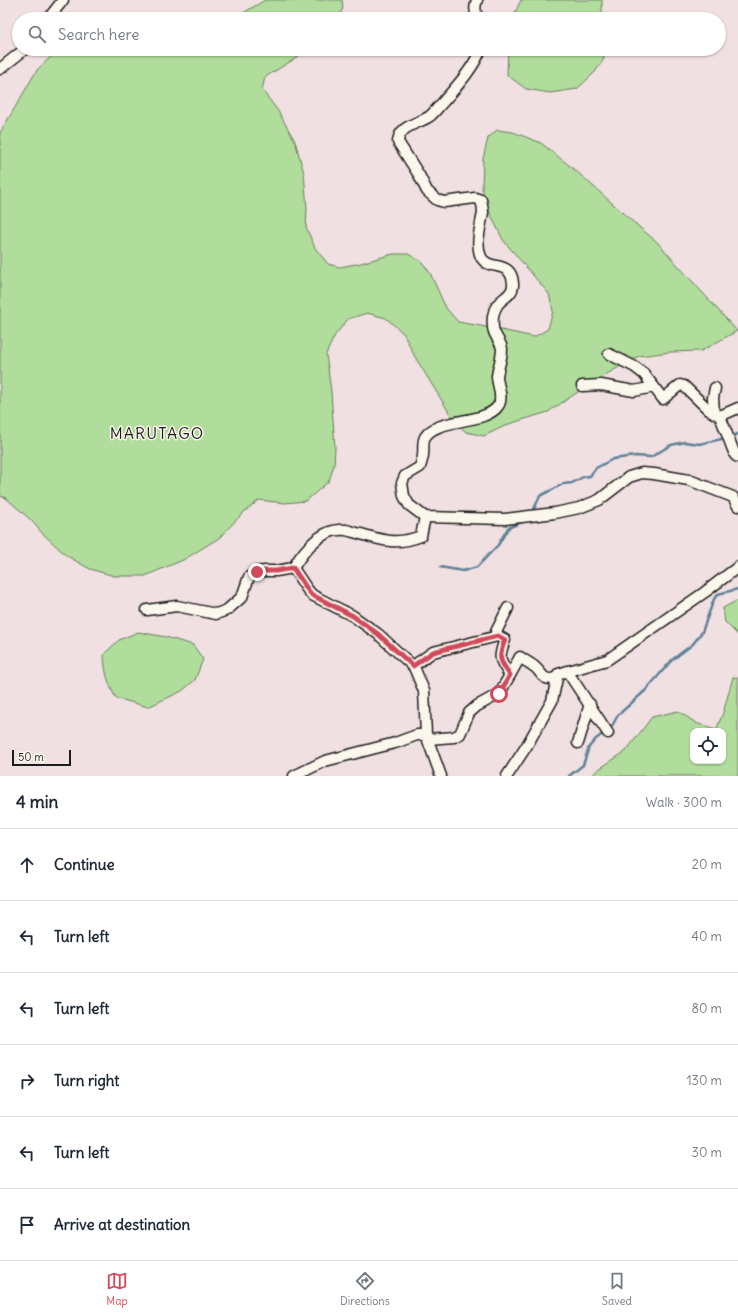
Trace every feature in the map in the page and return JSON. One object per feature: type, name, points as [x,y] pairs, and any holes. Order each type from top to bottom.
[{"type":"street","points":[[54,12],[63,0]]},
{"type":"street","points":[[475,12],[475,4],[477,0]]},
{"type":"street","points":[[0,70],[17,56]]},
{"type":"street","points":[[478,56],[468,72],[430,116],[405,128],[398,137],[398,142],[419,175],[427,191],[437,200],[444,202],[475,198],[481,200],[483,210],[478,239],[481,256],[486,263],[506,268],[512,276],[514,285],[512,292],[498,305],[492,317],[493,330],[502,350],[497,377],[501,399],[499,406],[488,414],[442,426],[429,432],[424,439],[423,455],[420,467],[406,476],[402,483],[404,496],[409,505],[425,517],[505,519],[555,513],[579,508],[599,500],[629,477],[642,473],[690,480],[736,494],[738,506]]},
{"type":"street","points":[[610,354],[644,374],[663,399],[680,385],[684,386],[709,410],[717,414],[738,408]]},
{"type":"street","points":[[582,386],[601,385],[634,391],[654,387]]},
{"type":"street","points":[[715,388],[713,398],[717,414],[735,455],[738,457]]},
{"type":"street","points":[[147,610],[177,606],[216,614],[227,610],[242,597],[249,577],[257,572],[293,568],[301,556],[317,540],[331,531],[345,530],[380,540],[395,542],[410,541],[421,536],[425,517]]},
{"type":"street","points":[[507,776],[526,747],[552,701],[558,674],[607,660],[705,592],[738,567]]},
{"type":"street","points":[[293,568],[312,595],[353,616],[378,634],[413,666],[424,691],[427,737],[441,776]]},
{"type":"street","points":[[498,636],[496,632],[508,608]]},
{"type":"street","points":[[413,666],[433,652],[498,636],[505,640],[500,653],[502,664],[510,675]]},
{"type":"street","points":[[294,776],[325,761],[395,743],[417,735],[427,737],[454,737],[460,734],[470,713],[477,706],[499,694],[520,657],[536,667],[544,678],[550,680],[557,678]]},
{"type":"street","points":[[567,671],[607,730]]},
{"type":"street","points":[[578,743],[590,704]]},
{"type":"green space","points":[[265,0],[342,0],[343,8],[341,12],[245,12]]},
{"type":"green space","points":[[521,0],[602,0],[602,12],[515,12]]},
{"type":"green space","points":[[52,56],[298,56],[265,77],[262,90],[278,111],[295,141],[304,173],[307,208],[306,227],[315,248],[328,264],[340,267],[393,254],[408,254],[422,262],[430,273],[446,308],[458,322],[534,337],[548,329],[553,311],[549,294],[503,240],[488,209],[482,188],[483,159],[488,138],[497,130],[513,132],[541,143],[575,170],[657,242],[737,331],[701,351],[670,352],[639,356],[596,380],[548,412],[509,424],[484,436],[466,432],[455,422],[415,357],[404,334],[386,318],[367,313],[348,319],[335,335],[326,354],[331,392],[335,448],[334,465],[329,481],[306,501],[285,503],[259,500],[243,513],[219,538],[183,560],[145,576],[114,576],[90,569],[67,556],[41,532],[32,521],[6,498],[0,496],[0,133],[37,70]]},
{"type":"green space","points":[[508,56],[604,56],[604,59],[595,72],[577,89],[550,93],[526,89],[507,75]]},
{"type":"green space","points":[[738,600],[738,635],[725,622],[723,608]]},
{"type":"green space","points":[[138,632],[166,637],[193,645],[203,659],[195,680],[182,691],[148,707],[116,698],[107,677],[105,665],[104,654],[119,640]]},
{"type":"green space","points":[[733,677],[738,678],[738,776],[592,776],[596,771],[626,751],[652,717],[678,711],[696,723],[710,728],[690,728],[690,764],[726,764],[726,728],[717,728],[723,713]]},
{"type":"waterway","points":[[534,509],[540,496],[563,484],[572,483],[583,477],[590,476],[596,468],[613,459],[635,456],[651,457],[671,445],[685,442],[699,444],[722,439]]},
{"type":"waterway","points":[[440,567],[463,571],[477,567],[498,545],[508,528],[524,521]]},
{"type":"waterway","points":[[608,729],[612,726],[618,715],[646,690],[672,660],[693,644],[702,632],[714,599],[718,594],[738,589]]},
{"type":"waterway","points":[[569,776],[583,765],[589,747],[604,733]]},
{"type":"district","name":"MARUTAGO","points":[[157,433]]},
{"type":"route","points":[[257,572],[293,568],[302,583],[312,595],[353,616],[378,634],[413,666],[433,652],[498,636],[505,640],[500,653],[502,664],[510,675],[499,694]]}]
